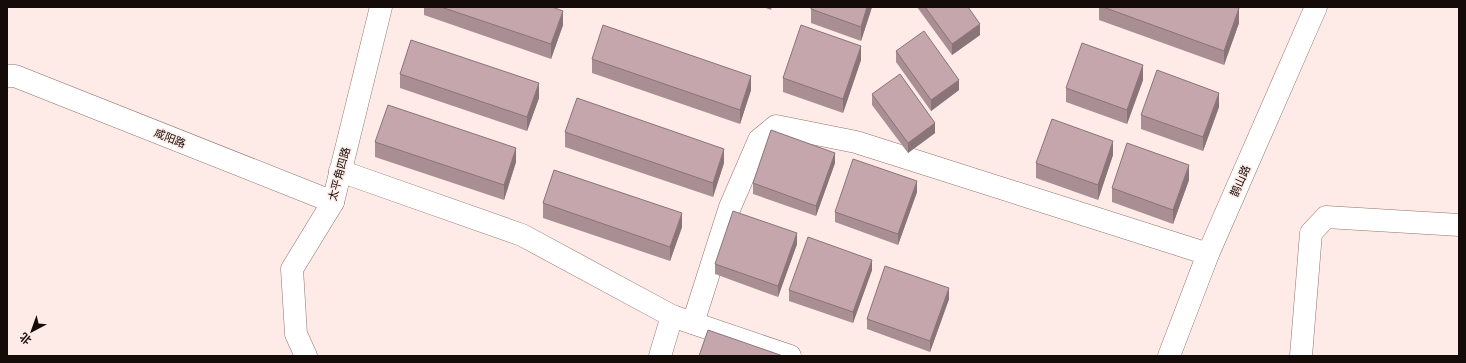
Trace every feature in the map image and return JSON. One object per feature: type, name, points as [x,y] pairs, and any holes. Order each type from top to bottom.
[{"type":"street","name":"太平角四路","points":[[306,356],[296,334],[292,269],[333,202],[382,7]]},
{"type":"street","name":"鹊山路","points":[[1169,356],[1208,254],[1316,7]]},
{"type":"street","name":"咸阳路","points":[[7,76],[15,76],[333,202]]},
{"type":"street","points":[[693,323],[730,207],[759,140],[776,126],[856,142],[1208,254]]},
{"type":"street","points":[[340,171],[522,235],[672,316],[790,356]]},
{"type":"street","points":[[1301,356],[1311,233],[1326,217],[1459,225]]},
{"type":"street","points":[[660,356],[672,316]]},
{"type":"building","points":[[441,7],[552,7],[563,11],[551,44]]},
{"type":"building","points":[[811,7],[867,7],[861,27],[811,9]]},
{"type":"building","points":[[925,7],[968,7],[980,24],[952,44]]},
{"type":"building","points":[[1103,7],[1235,7],[1239,8],[1224,51]]},
{"type":"building","points":[[603,25],[751,76],[740,110],[592,59]]},
{"type":"building","points":[[801,25],[861,46],[843,99],[783,78]]},
{"type":"building","points":[[924,31],[959,80],[931,100],[896,51]]},
{"type":"building","points":[[411,40],[539,83],[527,117],[400,74]]},
{"type":"building","points":[[1082,43],[1143,65],[1127,110],[1066,88]]},
{"type":"building","points":[[1157,70],[1219,93],[1203,137],[1141,115]]},
{"type":"building","points":[[900,74],[935,123],[908,143],[872,94]]},
{"type":"building","points":[[577,98],[724,149],[713,183],[565,132]]},
{"type":"building","points":[[388,105],[516,148],[504,185],[375,142]]},
{"type":"building","points":[[1052,119],[1113,141],[1098,185],[1036,163]]},
{"type":"building","points":[[771,130],[835,153],[816,206],[753,183]]},
{"type":"building","points":[[1127,143],[1189,165],[1173,210],[1112,188]]},
{"type":"building","points":[[853,159],[917,181],[898,234],[835,212]]},
{"type":"building","points":[[554,170],[682,213],[670,247],[543,203]]},
{"type":"building","points":[[733,211],[797,233],[778,286],[715,264]]},
{"type":"building","points":[[808,237],[872,260],[853,312],[789,290]]},
{"type":"building","points":[[885,266],[949,288],[930,341],[867,319]]},
{"type":"building","points":[[708,330],[783,356],[699,356]]}]
